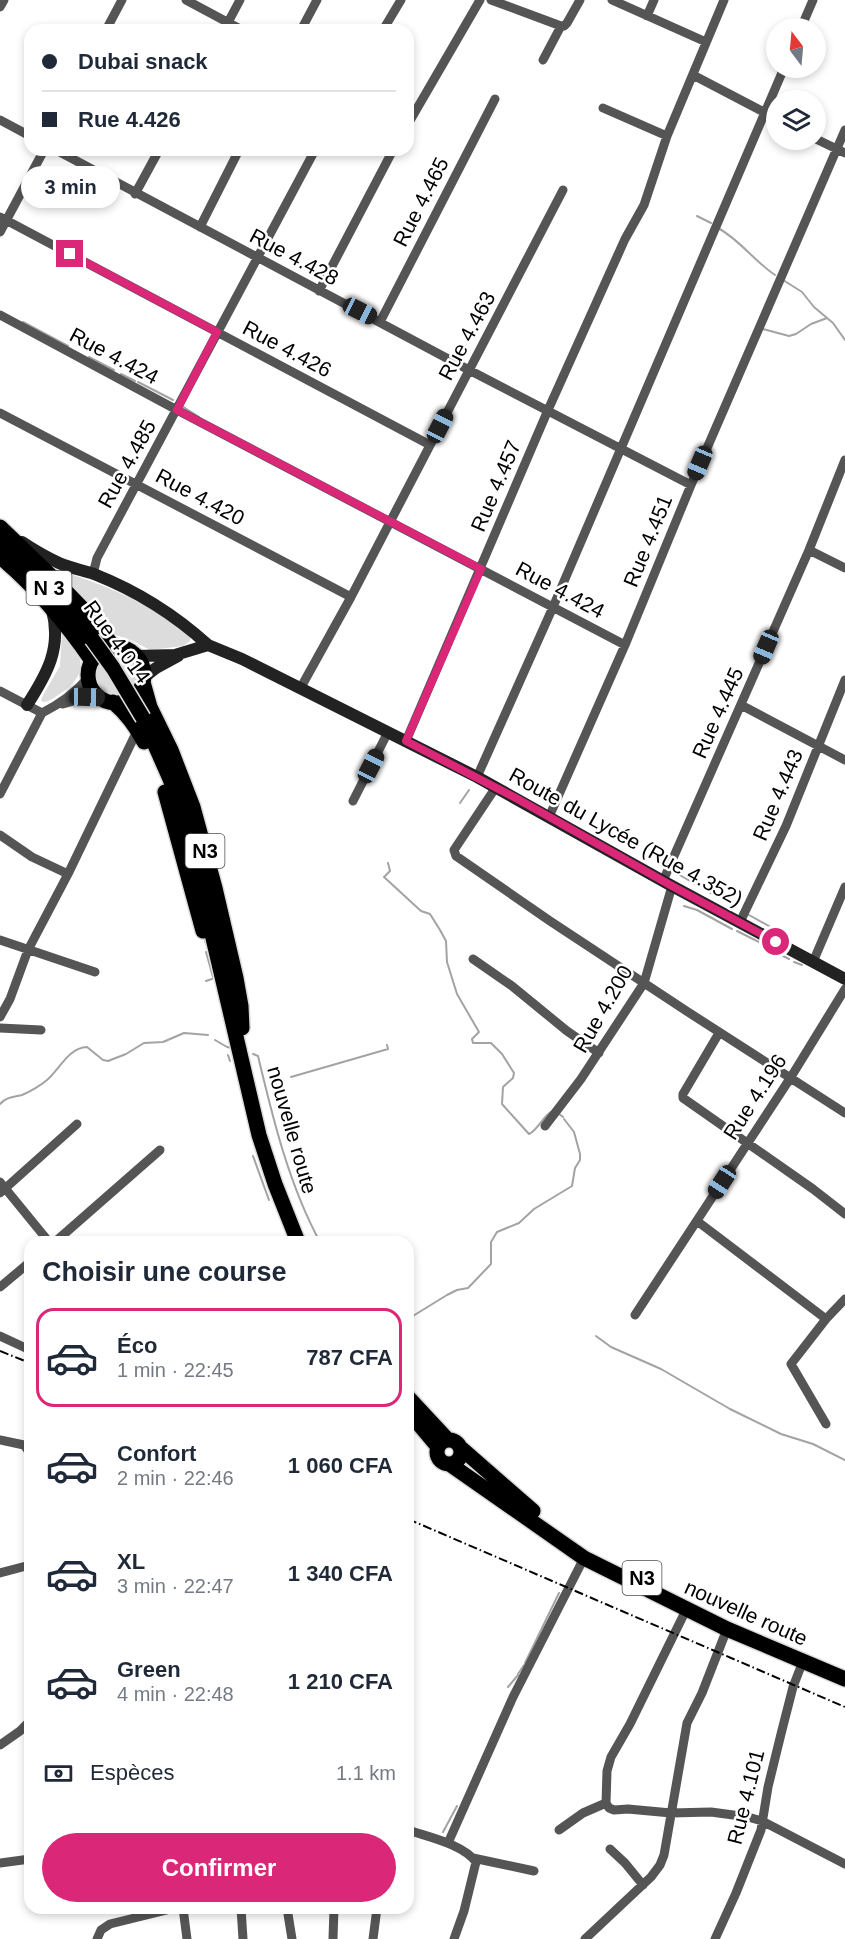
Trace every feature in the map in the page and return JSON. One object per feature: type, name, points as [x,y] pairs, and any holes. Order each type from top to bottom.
[{"type":"highway","name":"Rue 4.014","points":[[2,534],[26,565],[60,600],[92,639],[112,668],[140,723]]},
{"type":"highway","points":[[2,534],[84,610],[114,647]]},
{"type":"highway","points":[[0,557],[37,591],[68,627],[92,661]]},
{"type":"highway","points":[[122,648],[136,656],[143,670],[143,680],[138,691],[131,697],[123,701],[107,700],[90,686],[88,678],[92,661],[105,649],[122,648]]},
{"type":"highway","name":"nouvelle route","points":[[143,680],[150,707],[171,750],[193,807],[228,942],[241,1006],[238,1029]]},
{"type":"highway","name":"nouvelle route","points":[[107,700],[140,723],[170,779],[185,819],[208,910],[214,920],[259,1135],[296,1236]]},
{"type":"highway","name":"nouvelle route","points":[[140,723],[167,798],[224,1010],[238,1029],[280,1171],[303,1236]]},
{"type":"highway","points":[[414,1405],[443,1443]]},
{"type":"highway","points":[[414,1416],[443,1443]]},
{"type":"highway","points":[[454,1440],[462,1449],[460,1459],[451,1465],[438,1459],[437,1451],[443,1443],[454,1440]]},
{"type":"highway","name":"nouvelle route","points":[[462,1449],[529,1508],[568,1537],[605,1560],[845,1670]]},
{"type":"highway","name":"nouvelle route","points":[[451,1465],[584,1558],[686,1610],[845,1679]]},
{"type":"main road","name":"Route du Lycée (Rue 4.352)","points":[[2,534],[51,559],[127,588],[186,626],[208,645],[242,659],[477,777],[667,884],[845,980]]},
{"type":"main road","points":[[27,705],[42,681],[54,651],[56,624],[50,606]]},
{"type":"main road","points":[[136,656],[175,655],[208,645]]},
{"type":"main road","points":[[143,680],[156,668],[190,649]]},
{"type":"street","points":[[0,8],[4,0]]},
{"type":"street","points":[[109,24],[122,0]]},
{"type":"street","points":[[186,0],[223,24]]},
{"type":"street","points":[[227,24],[240,0]]},
{"type":"street","points":[[304,24],[317,0]]},
{"type":"street","points":[[387,24],[401,0]]},
{"type":"street","points":[[414,114],[480,0]]},
{"type":"street","points":[[491,0],[561,26]]},
{"type":"street","points":[[543,60],[561,26],[567,23],[580,0]]},
{"type":"street","points":[[612,0],[706,42]]},
{"type":"street","points":[[647,16],[654,0]]},
{"type":"street","name":"Rue 4.457","points":[[406,741],[548,410],[625,239],[644,205],[668,136],[724,0]]},
{"type":"street","points":[[805,18],[813,0]]},
{"type":"street","points":[[693,75],[764,113]]},
{"type":"street","points":[[477,777],[553,607],[780,78]]},
{"type":"street","name":"Rue 4.465","points":[[380,322],[495,99]]},
{"type":"street","points":[[603,108],[668,136]]},
{"type":"street","points":[[0,120],[24,133]]},
{"type":"street","name":"Rue 4.451","points":[[549,817],[625,645],[794,246],[841,151],[845,130]]},
{"type":"street","points":[[826,144],[841,151]]},
{"type":"street","points":[[0,232],[3,219],[40,156]]},
{"type":"street","name":"Rue 4.428","points":[[67,156],[319,291],[691,485]]},
{"type":"street","points":[[135,194],[156,156]]},
{"type":"street","points":[[200,228],[236,156]]},
{"type":"street","name":"Rue 4.485","points":[[93,574],[97,558],[312,156]]},
{"type":"street","points":[[319,291],[390,156]]},
{"type":"street","name":"Rue 4.463","points":[[300,689],[351,597],[563,190]]},
{"type":"street","name":"Rue 4.426","points":[[3,219],[430,445]]},
{"type":"street","name":"Rue 4.424","points":[[0,315],[625,645]]},
{"type":"street","name":"Rue 4.420","points":[[0,413],[351,597]]},
{"type":"street","name":"Rue 4.445","points":[[667,884],[845,460]]},
{"type":"street","points":[[809,550],[845,568]]},
{"type":"street","points":[[55,707],[88,678]]},
{"type":"street","name":"Rue 4.443","points":[[740,922],[786,826],[845,680]]},
{"type":"street","points":[[0,691],[42,713]]},
{"type":"street","points":[[0,794],[42,713],[87,697],[107,700]]},
{"type":"street","points":[[741,705],[845,760]]},
{"type":"street","points":[[0,1017],[10,999],[28,950],[68,874],[140,723]]},
{"type":"street","points":[[353,801],[388,732]]},
{"type":"street","points":[[496,787],[454,850],[454,854],[719,1033],[845,1113]]},
{"type":"street","points":[[0,835],[32,857],[68,874]]},
{"type":"street","name":"Rue 4.200","points":[[544,1126],[581,1079],[644,983],[667,884]]},
{"type":"street","points":[[813,962],[845,887]]},
{"type":"street","points":[[0,940],[95,972]]},
{"type":"street","points":[[473,959],[512,986],[557,1024],[599,1053]]},
{"type":"street","name":"Rue 4.196","points":[[635,1315],[845,989]]},
{"type":"street","points":[[0,1028],[41,1030]]},
{"type":"street","points":[[719,1033],[682,1097],[819,1193],[845,1214]]},
{"type":"street","points":[[44,1236],[2,1188],[77,1124]]},
{"type":"street","points":[[62,1236],[160,1150]]},
{"type":"street","points":[[697,1221],[826,1319]]},
{"type":"street","points":[[0,1287],[24,1267]]},
{"type":"street","points":[[826,1424],[791,1364],[826,1319],[845,1299]]},
{"type":"street","points":[[0,1336],[24,1347]]},
{"type":"street","points":[[0,1440],[24,1445]]},
{"type":"street","points":[[448,1843],[513,1697],[584,1558]]},
{"type":"street","points":[[0,1573],[24,1567]]},
{"type":"street","points":[[686,1610],[611,1756],[607,1771],[606,1803],[609,1808],[671,1813],[711,1812],[748,1817],[762,1821],[845,1864]]},
{"type":"street","points":[[585,1939],[643,1885],[660,1865],[664,1855],[689,1718],[702,1693],[727,1629]]},
{"type":"street","name":"Rue 4.101","points":[[715,1939],[761,1830],[768,1787],[781,1734],[793,1687],[803,1661]]},
{"type":"street","points":[[0,1745],[24,1727]]},
{"type":"street","points":[[559,1830],[583,1813],[606,1803]]},
{"type":"street","points":[[414,1832],[448,1843],[476,1862],[454,1939]]},
{"type":"street","points":[[610,1849],[643,1885]]},
{"type":"street","points":[[472,1858],[534,1871]]},
{"type":"street","points":[[0,1863],[24,1859]]},
{"type":"street","points":[[97,1939],[101,1930],[110,1924],[151,1914]]},
{"type":"street","points":[[184,1914],[187,1939]]},
{"type":"street","points":[[241,1914],[243,1939]]},
{"type":"street","points":[[288,1914],[292,1939]]},
{"type":"street","points":[[333,1939],[334,1914]]},
{"type":"street","points":[[373,1939],[376,1914]]},
{"type":"shaded area","points":[[53,568],[131,598],[191,636],[190,641],[183,646],[150,650],[110,633]]},
{"type":"shaded area","points":[[62,630],[78,654],[81,668],[73,683],[54,698],[43,702],[41,700],[43,695],[60,666]]},
{"type":"shaded area","points":[[116,653],[131,660],[138,675],[131,690],[116,697],[101,690],[94,675],[101,660]]},
{"type":"waterway","points":[[697,216],[711,223]]},
{"type":"waterway","points":[[718,228],[733,238],[775,275]]},
{"type":"waterway","points":[[783,280],[802,292],[814,307],[833,323],[845,340]]},
{"type":"waterway","points":[[763,329],[789,336],[827,318]]},
{"type":"waterway","points":[[23,322],[68,346]]},
{"type":"waterway","points":[[89,357],[114,370]]},
{"type":"waterway","points":[[121,374],[135,381]]},
{"type":"waterway","points":[[138,382],[173,400]]},
{"type":"waterway","points":[[182,406],[199,417]]},
{"type":"waterway","points":[[460,803],[469,790]]},
{"type":"waterway","points":[[388,863],[390,871],[384,877],[421,911],[430,914],[446,941],[447,962],[457,994],[479,1032],[472,1039],[473,1043],[491,1043],[502,1054],[514,1073],[513,1078],[503,1087],[502,1104],[529,1134],[553,1111]]},
{"type":"waterway","points":[[678,874],[695,884]]},
{"type":"waterway","points":[[707,891],[719,897]]},
{"type":"waterway","points":[[684,906],[697,910],[732,929]]},
{"type":"waterway","points":[[749,915],[776,930]]},
{"type":"waterway","points":[[737,931],[759,942]]},
{"type":"waterway","points":[[204,936],[206,944]]},
{"type":"waterway","points":[[764,945],[770,949]]},
{"type":"waterway","points":[[206,952],[213,977]]},
{"type":"waterway","points":[[781,955],[789,959]]},
{"type":"waterway","points":[[794,962],[802,965]]},
{"type":"waterway","points":[[206,981],[212,979]]},
{"type":"waterway","points":[[0,1104],[42,1084],[69,1055],[80,1048],[87,1047],[103,1060],[108,1061],[144,1043],[163,1042],[184,1033],[208,1035]]},
{"type":"waterway","points":[[215,1040],[232,1048]]},
{"type":"waterway","points":[[291,1077],[388,1049],[387,1045]]},
{"type":"waterway","points":[[253,1054],[258,1056],[276,1128],[299,1198],[317,1236]]},
{"type":"waterway","points":[[228,1055],[230,1061]]},
{"type":"waterway","points":[[558,1113],[563,1117]]},
{"type":"waterway","points":[[491,1264],[491,1242],[497,1232],[519,1223],[534,1209],[572,1186],[580,1154],[574,1132],[564,1119]]},
{"type":"waterway","points":[[253,1156],[269,1200]]},
{"type":"waterway","points":[[414,1315],[447,1295],[468,1288],[491,1264]]},
{"type":"waterway","points":[[596,1336],[611,1347],[661,1369],[730,1409],[781,1434],[813,1444],[845,1460]]},
{"type":"waterway","points":[[525,1663],[559,1593]]},
{"type":"waterway","points":[[518,1674],[524,1665]]},
{"type":"waterway","points":[[508,1687],[518,1675]]},
{"type":"waterway","points":[[443,1832],[457,1806]]},
{"type":"railway","points":[[0,1351],[24,1361]]},
{"type":"railway","points":[[414,1522],[845,1707]]},
{"type":"route","points":[[70,254],[217,332],[177,410],[481,569],[406,741],[514,797],[776,942]]}]
